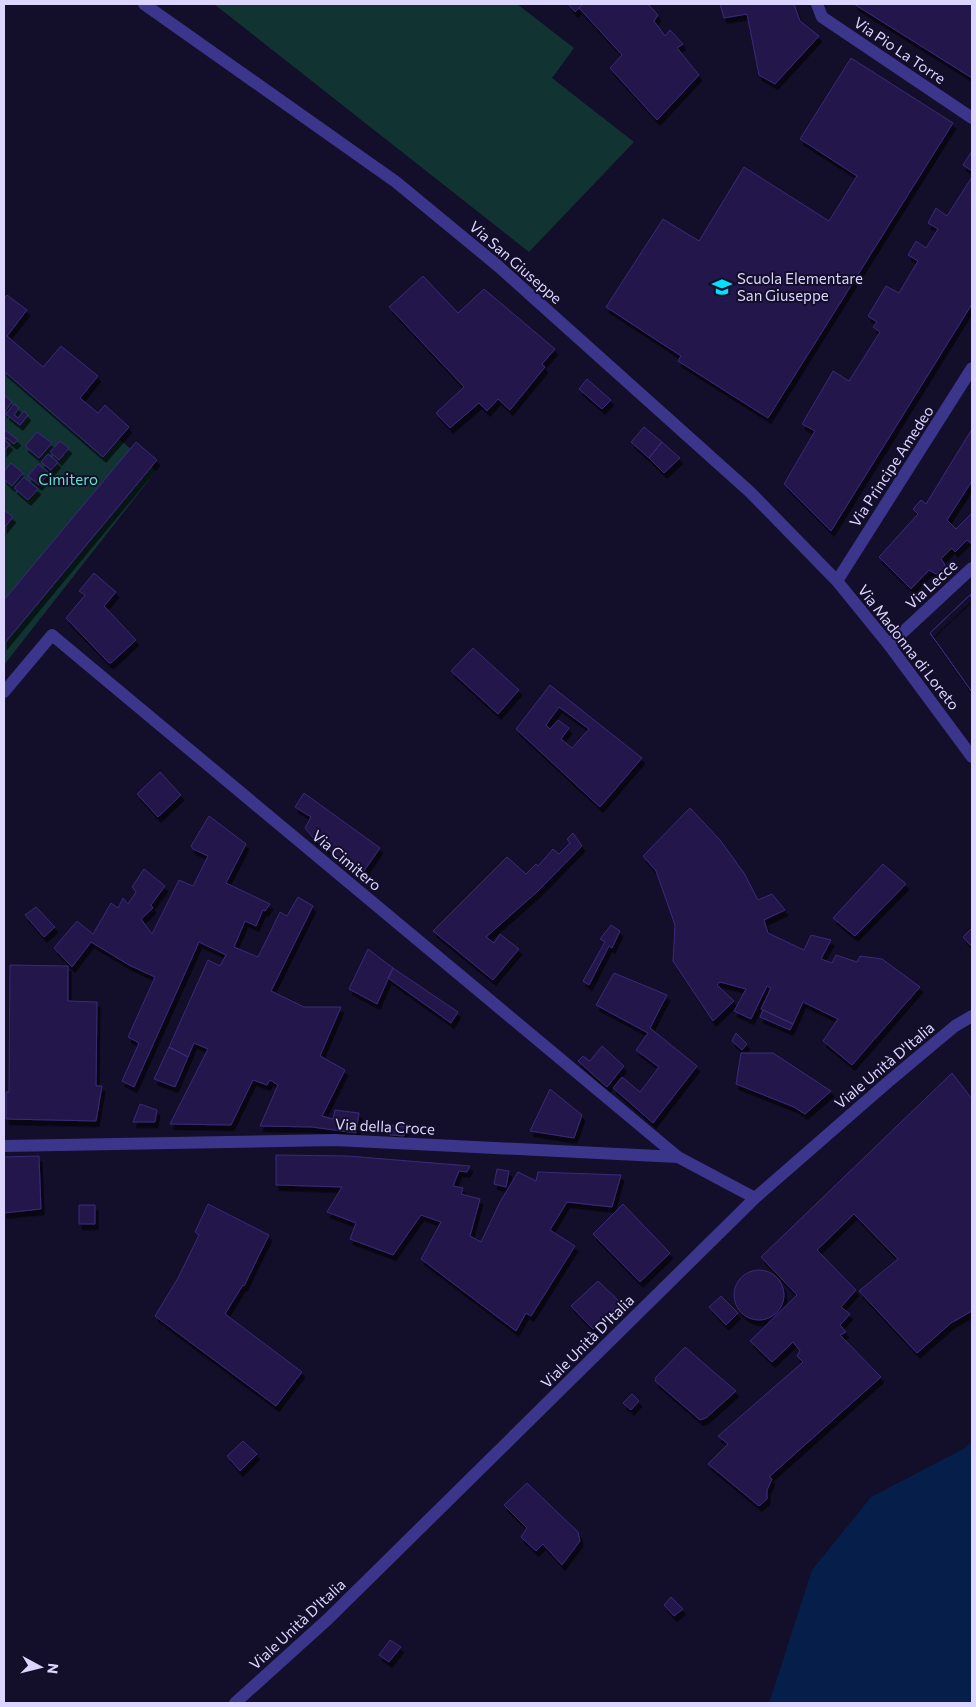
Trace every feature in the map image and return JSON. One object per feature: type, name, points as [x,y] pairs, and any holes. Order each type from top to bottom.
[{"type":"street","name":"Via San Giuseppe","points":[[144,4],[396,182],[498,266],[750,492],[837,581]]},
{"type":"street","name":"Via Pio La Torre","points":[[817,4],[822,17],[972,118]]},
{"type":"street","name":"Via Principe Amedeo","points":[[837,581],[972,368]]},
{"type":"street","name":"Via Lecce","points":[[889,645],[972,568]]},
{"type":"street","name":"Via Madonna di Loreto","points":[[837,581],[889,645],[972,756]]},
{"type":"street","name":"Via Cimitero","points":[[4,692],[52,635],[678,1157]]},
{"type":"street","name":"Viale Unità D'Italia","points":[[236,1703],[328,1619],[755,1198],[888,1082],[955,1026],[972,1016]]},
{"type":"street","name":"Via della Croce","points":[[4,1146],[335,1140],[678,1157],[755,1198]]},
{"type":"green space","points":[[214,4],[517,4],[574,48],[552,78],[634,142],[529,252]]},
{"type":"green space","name":"Cimitero","points":[[4,338],[156,471],[4,665]]},
{"type":"water","points":[[972,1441],[972,1703],[769,1703],[812,1570],[871,1497],[965,1448]]},
{"type":"building","points":[[568,4],[583,4],[575,12]]},
{"type":"building","points":[[583,4],[648,4],[658,15],[654,21],[665,36],[670,30],[683,44],[677,48],[699,75],[657,120],[610,68],[622,55],[579,8]]},
{"type":"building","points":[[720,4],[794,4],[800,21],[819,36],[775,84],[759,75],[747,14],[724,18]]},
{"type":"building","points":[[854,4],[972,4],[972,78]]},
{"type":"building","points":[[851,58],[953,123],[768,418],[678,361],[681,356],[606,307],[663,219],[699,241],[744,167],[829,221],[857,176],[800,139]]},
{"type":"building","points":[[972,151],[972,171],[963,165]]},
{"type":"building","points":[[972,177],[972,304],[831,531],[784,484],[815,431],[802,424],[833,371],[849,381],[880,332],[873,327],[877,322],[868,316],[886,286],[899,293],[918,261],[908,255],[916,241],[926,248],[938,229],[928,223],[936,208],[947,216]]},
{"type":"building","points":[[423,276],[458,313],[484,289],[555,349],[542,364],[545,367],[510,410],[498,399],[487,411],[479,403],[450,428],[436,413],[464,387],[389,307]]},
{"type":"building","points":[[7,295],[27,310],[7,336],[43,367],[61,346],[98,376],[80,398],[98,413],[105,405],[129,427],[103,457],[4,371],[4,299]]},
{"type":"building","points":[[587,379],[611,400],[602,409],[579,389]]},
{"type":"building","points":[[4,395],[12,402],[4,413]]},
{"type":"building","points":[[14,404],[19,408],[14,415],[18,418],[24,411],[28,415],[20,425],[6,414]]},
{"type":"building","points":[[644,427],[662,442],[649,458],[631,442]]},
{"type":"building","points":[[972,429],[972,481],[947,520],[956,529],[972,513],[972,544],[967,540],[955,552],[952,548],[941,559],[945,567],[941,572],[936,574],[929,570],[911,589],[879,557],[918,514],[913,509],[921,500],[926,504]]},
{"type":"building","points":[[5,430],[18,440],[14,444],[4,436]]},
{"type":"building","points":[[37,432],[52,443],[39,458],[25,446]]},
{"type":"building","points":[[4,440],[10,444],[4,451]]},
{"type":"building","points":[[60,441],[69,448],[59,460],[50,452]]},
{"type":"building","points":[[136,442],[157,460],[4,644],[4,600]]},
{"type":"building","points":[[662,442],[680,458],[664,473],[649,458]]},
{"type":"building","points":[[48,454],[58,462],[51,470],[41,462]]},
{"type":"building","points":[[11,463],[23,473],[12,486],[4,479],[4,472]]},
{"type":"building","points":[[38,464],[49,473],[39,485],[28,476]]},
{"type":"building","points":[[24,477],[38,489],[28,500],[14,488]]},
{"type":"building","points":[[4,510],[13,517],[4,528]]},
{"type":"building","points":[[94,573],[116,592],[104,606],[136,640],[111,663],[66,618],[85,595],[79,591]]},
{"type":"building","points":[[972,593],[972,692],[930,633]]},
{"type":"building","points":[[970,595],[972,599],[972,692],[930,633]]},
{"type":"building","points":[[473,648],[519,690],[498,714],[451,671]]},
{"type":"building","points":[[550,685],[642,758],[600,807],[516,729]],"holes":[[[559,707],[589,729],[572,748],[561,739],[569,728],[558,720],[550,729],[546,725]]]},
{"type":"building","points":[[160,772],[181,795],[158,817],[137,794]]},
{"type":"building","points":[[304,793],[380,848],[361,875],[313,838],[305,828],[311,817],[295,807]]},
{"type":"building","points":[[690,808],[720,840],[744,873],[758,900],[772,894],[785,910],[764,920],[768,933],[804,950],[811,935],[831,940],[821,959],[832,963],[836,955],[857,962],[860,956],[882,959],[920,987],[852,1065],[823,1041],[838,1019],[803,1002],[793,1024],[761,1009],[771,988],[767,986],[751,1019],[734,1011],[746,989],[720,982],[717,985],[734,1001],[713,1021],[673,961],[675,925],[656,871],[643,856]]},
{"type":"building","points":[[209,816],[246,844],[226,883],[270,904],[265,911],[263,910],[256,926],[245,921],[234,947],[258,957],[280,912],[287,916],[298,897],[313,906],[271,991],[304,1007],[341,1007],[320,1056],[345,1070],[322,1116],[333,1119],[335,1110],[359,1113],[356,1133],[312,1127],[260,1126],[278,1085],[270,1080],[267,1085],[253,1080],[231,1125],[170,1124],[208,1049],[194,1043],[188,1057],[169,1047],[208,960],[220,966],[226,955],[199,942],[134,1087],[122,1081],[139,1043],[128,1037],[155,977],[129,965],[91,942],[72,967],[54,948],[77,921],[93,934],[111,903],[118,908],[123,898],[128,904],[136,892],[132,887],[144,869],[165,886],[151,905],[153,908],[141,919],[152,934],[179,880],[193,886],[208,856],[193,849],[191,846]]},
{"type":"building","points":[[573,833],[582,846],[538,891],[486,937],[494,943],[500,934],[519,949],[493,980],[433,931],[507,857],[526,874],[536,864],[538,866],[553,849],[559,854],[570,843],[567,839]]},
{"type":"building","points":[[883,864],[906,884],[855,936],[833,918]]},
{"type":"building","points":[[36,907],[55,927],[44,937],[25,915]]},
{"type":"building","points":[[611,925],[620,931],[612,948],[609,946],[589,985],[583,981],[605,942],[600,939]]},
{"type":"building","points":[[972,928],[972,947],[963,937]]},
{"type":"building","points":[[368,949],[393,968],[377,1004],[349,989]]},
{"type":"building","points":[[10,965],[68,966],[68,1001],[97,1002],[96,1086],[102,1086],[96,1121],[6,1119],[6,1092],[9,1092]]},
{"type":"building","points":[[393,968],[458,1012],[451,1023],[388,978]]},
{"type":"building","points":[[614,973],[667,995],[650,1028],[697,1066],[653,1123],[613,1088],[622,1077],[640,1092],[659,1067],[636,1050],[648,1033],[596,1005]]},
{"type":"building","points":[[763,1010],[793,1024],[790,1030],[760,1017]]},
{"type":"building","points":[[736,1033],[747,1044],[742,1050],[732,1041]]},
{"type":"building","points":[[602,1046],[624,1066],[607,1087],[578,1061],[583,1056],[590,1061]]},
{"type":"building","points":[[169,1047],[188,1057],[175,1087],[154,1079]]},
{"type":"building","points":[[741,1053],[773,1053],[831,1091],[805,1114],[794,1107],[736,1084]]},
{"type":"building","points":[[952,1073],[972,1099],[972,1311],[951,1323],[917,1353],[859,1291],[898,1259],[854,1214],[817,1250],[856,1290],[841,1307],[850,1314],[840,1325],[846,1332],[840,1335],[881,1377],[769,1477],[772,1479],[767,1490],[767,1499],[759,1506],[708,1464],[728,1444],[718,1436],[803,1362],[797,1356],[800,1351],[793,1342],[772,1362],[750,1341],[797,1295],[761,1257]]},
{"type":"building","points":[[550,1089],[582,1115],[574,1138],[530,1131]]},
{"type":"building","points":[[140,1104],[157,1110],[155,1122],[133,1122]]},
{"type":"building","points":[[391,1125],[406,1127],[404,1136],[390,1135]]},
{"type":"building","points":[[276,1155],[348,1156],[470,1166],[467,1172],[459,1171],[453,1186],[463,1188],[461,1194],[480,1199],[470,1236],[481,1242],[500,1202],[518,1172],[536,1181],[538,1172],[621,1175],[612,1207],[567,1202],[550,1230],[575,1246],[531,1316],[526,1313],[516,1331],[421,1259],[441,1222],[421,1215],[393,1255],[350,1239],[356,1223],[327,1212],[342,1187],[276,1185]]},
{"type":"building","points":[[39,1156],[41,1209],[4,1213],[4,1157]]},
{"type":"building","points":[[497,1169],[509,1171],[506,1187],[494,1184]]},
{"type":"building","points":[[208,1204],[269,1235],[244,1286],[225,1314],[302,1372],[276,1406],[155,1316],[178,1278],[199,1235],[195,1232]]},
{"type":"building","points":[[623,1204],[670,1253],[640,1282],[593,1234]]},
{"type":"building","points":[[79,1205],[95,1205],[95,1224],[79,1224]]},
{"type":"building","points":[[754,1270],[764,1270],[777,1277],[784,1290],[784,1300],[777,1313],[764,1320],[754,1320],[745,1316],[738,1309],[734,1300],[734,1290],[738,1281],[745,1274]]},
{"type":"building","points":[[598,1281],[621,1303],[593,1329],[571,1306]]},
{"type":"building","points":[[721,1296],[738,1313],[726,1325],[709,1307]]},
{"type":"building","points":[[685,1347],[736,1391],[706,1418],[700,1420],[655,1381],[656,1377]]},
{"type":"building","points":[[632,1394],[639,1401],[631,1410],[623,1403]]},
{"type":"building","points":[[243,1441],[257,1454],[240,1471],[227,1456]]},
{"type":"building","points":[[527,1483],[578,1532],[580,1541],[562,1565],[543,1544],[536,1551],[521,1537],[527,1528],[504,1505]]},
{"type":"building","points":[[671,1597],[683,1609],[674,1616],[664,1605]]},
{"type":"building","points":[[390,1640],[401,1647],[389,1662],[379,1655]]},
{"type":"place","name":"Scuola Elementare San Giuseppe","points":[[722,287]]}]
